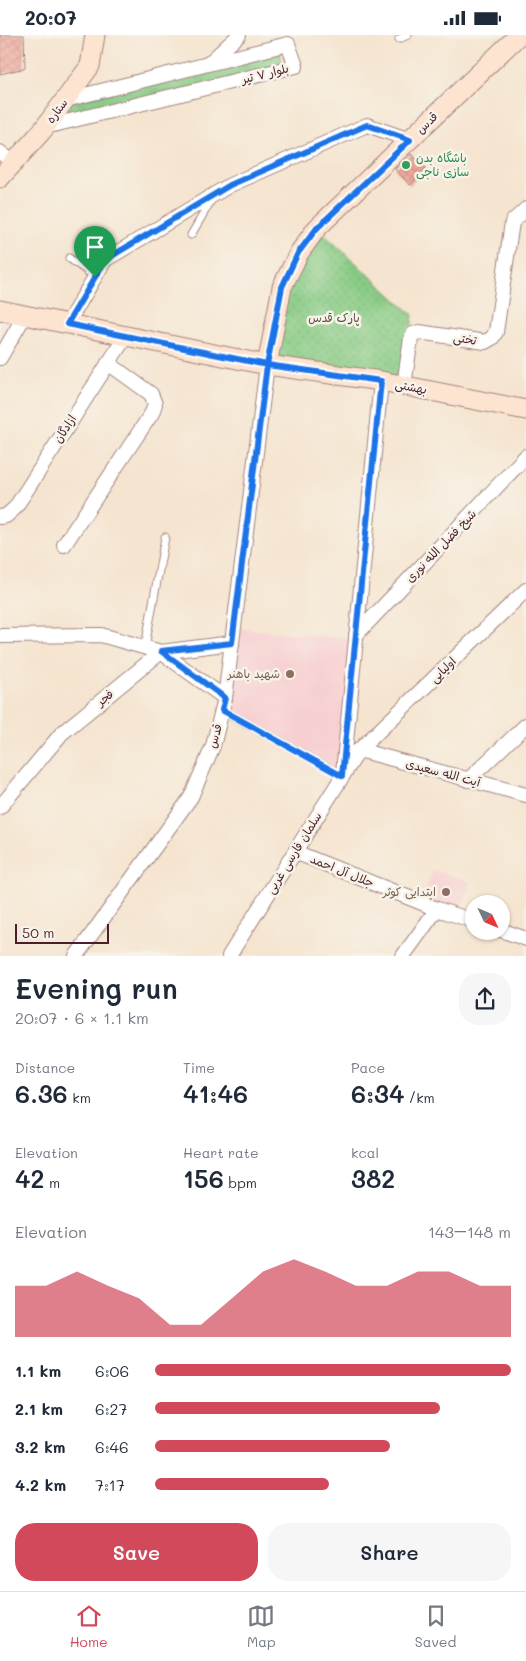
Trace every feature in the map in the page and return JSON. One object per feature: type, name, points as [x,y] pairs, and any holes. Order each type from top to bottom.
[{"type":"street","name":"ستاره","points":[[0,178],[7,157],[46,127],[90,66],[95,35]]},
{"type":"street","points":[[209,63],[239,35]]},
{"type":"street","name":"قدس","points":[[76,956],[191,797],[213,747],[224,704],[267,365],[282,287],[298,253],[317,228],[410,140],[515,36]]},
{"type":"street","name":"بلوار ۷ تیر","points":[[46,127],[296,66],[288,44],[65,100]]},
{"type":"street","points":[[67,324],[105,260],[230,185],[367,125],[410,140]]},
{"type":"street","name":"تختی","points":[[404,385],[411,338],[414,334],[419,332],[485,342],[492,338],[496,332],[512,222],[526,209]]},
{"type":"street","name":"بهشتی","points":[[0,310],[267,365],[381,381],[526,409]]},
{"type":"street","points":[[0,358],[25,315]]},
{"type":"street","name":"ازادگان","points":[[0,517],[6,516],[15,508],[126,336]]},
{"type":"street","points":[[64,545],[152,413],[155,404],[151,394],[108,363]]},
{"type":"street","points":[[342,776],[381,381]]},
{"type":"street","name":"شیخ فضل الله نوری","points":[[356,635],[526,457]]},
{"type":"street","name":"اولیایی","points":[[359,750],[526,590]]},
{"type":"street","points":[[0,636],[101,635],[161,651],[232,643]]},
{"type":"street","points":[[161,651],[224,704]]},
{"type":"street","name":"فجر","points":[[0,807],[62,733],[161,651]]},
{"type":"street","points":[[468,780],[526,725]]},
{"type":"street","name":"سلمان فارسی غربی","points":[[229,956],[359,750]]},
{"type":"street","name":"آیت الله سعیدی","points":[[359,750],[526,795]]},
{"type":"street","name":"جلال آل احمد","points":[[294,852],[437,909],[465,918]]},
{"type":"street","points":[[403,956],[437,909]]},
{"type":"street","points":[[510,933],[526,939]]},
{"type":"lane","points":[[399,39],[408,35]]},
{"type":"lane","points":[[191,235],[216,193]]},
{"type":"lane","points":[[69,258],[95,277]]},
{"type":"lane","points":[[146,647],[165,537]]},
{"type":"lane","points":[[224,704],[342,776]]},
{"type":"shaded area","name":"شهید باهنر","points":[[234,628],[356,639],[342,776],[222,710]]},
{"type":"shaded area","name":"ابتدایی کوثر","points":[[433,870],[470,882],[458,916],[421,902]]},
{"type":"green space","points":[[279,50],[284,68],[46,126],[62,104]]},
{"type":"green space","name":"پارک قدس","points":[[317,228],[413,315],[404,385],[267,364],[282,287]]},
{"type":"building","points":[[0,35],[24,35],[25,68],[0,74]]},
{"type":"building","name":"باشگاه بدن سازی ناجی","points":[[411,154],[426,168],[410,185],[395,169]]},
{"type":"place","name":"باشگاه بدن سازی ناجی","points":[[406,165]]},
{"type":"place","name":"شهید باهنر","points":[[290,674]]},
{"type":"place","name":"ابتدایی کوثر","points":[[446,892]]},
{"type":"route","points":[[95,277],[67,324],[267,365],[232,643],[161,651],[225,698],[222,710],[342,776],[381,381],[267,365],[282,287],[298,253],[317,228],[410,140],[367,125],[230,185],[105,260],[95,277]]}]
